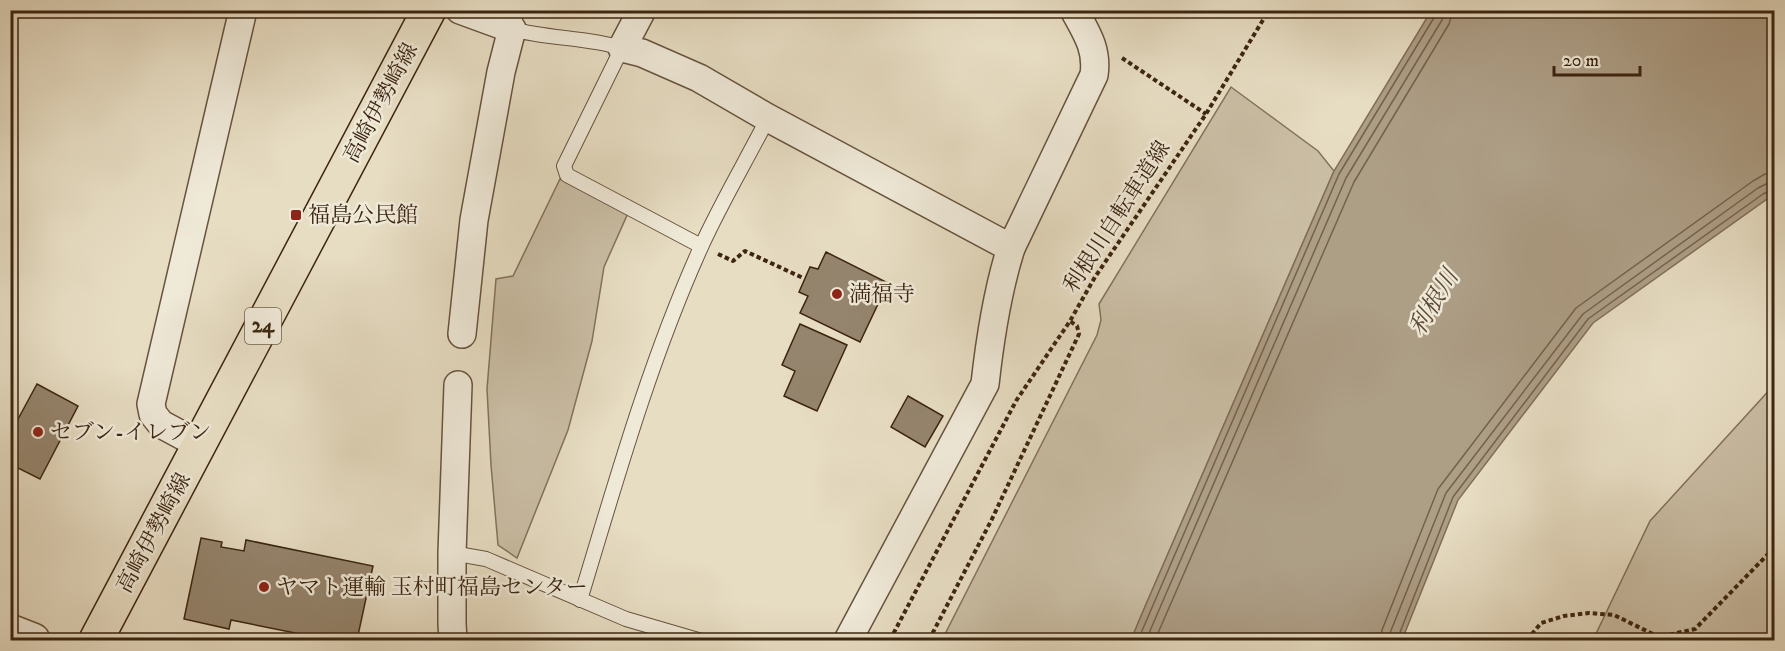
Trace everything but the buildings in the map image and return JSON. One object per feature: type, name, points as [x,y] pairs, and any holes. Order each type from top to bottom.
[{"type":"main road","name":"高崎伊勢崎線","points":[[96,640],[429,10]]},
{"type":"street","points":[[200,445],[161,424],[153,414],[152,404],[243,10]]},
{"type":"street","points":[[460,10],[514,20],[483,164],[474,220],[462,334]]},
{"type":"street","points":[[642,10],[622,48],[642,53],[699,78],[768,118],[1011,248]]},
{"type":"street","points":[[848,640],[985,384],[989,344],[1011,248],[1094,75],[1094,50],[1074,10]]},
{"type":"street","points":[[453,640],[452,553],[458,385]]},
{"type":"street","points":[[10,631],[33,640]]},
{"type":"lane","points":[[514,20],[526,33],[604,42],[622,48],[564,166],[567,175],[701,246]]},
{"type":"lane","points":[[580,600],[646,388],[701,246],[768,118]]},
{"type":"lane","points":[[452,553],[486,559],[626,618],[698,640]]},
{"type":"path","name":"利根川自転車道線","points":[[928,640],[992,519],[1080,334],[1077,326],[1070,321],[1095,277],[1206,114],[1269,10]]},
{"type":"path","points":[[1094,50],[1121,58],[1206,114]]},
{"type":"path","points":[[701,246],[733,261],[745,251],[803,279]]},
{"type":"path","points":[[890,640],[1016,401],[1070,321]]},
{"type":"path","points":[[1527,640],[1541,623],[1564,616],[1589,613],[1614,615],[1659,637],[1695,629],[1774,548]]},
{"type":"shaded area","points":[[1231,87],[1318,151],[1334,171],[1131,640],[942,640],[1097,335],[1101,320],[1099,304]]},
{"type":"shaded area","points":[[560,179],[628,213],[604,267],[592,341],[568,430],[517,558],[498,545],[491,465],[487,389],[496,279],[513,276]]},
{"type":"shaded area","points":[[1774,385],[1774,640],[1593,640],[1650,521]]},
{"type":"water","name":"利根川","points":[[1431,11],[1774,11],[1774,194],[1593,323],[1458,500],[1402,640],[1131,640],[1334,171]]},
{"type":"place","name":"福島公民館","points":[[296,215]]},
{"type":"place","name":"満福寺","points":[[837,294]]},
{"type":"place","name":"セブン-イレブン","points":[[38,432]]},
{"type":"place","name":"ヤマト運輸 玉村町福島センター","points":[[264,587]]}]
